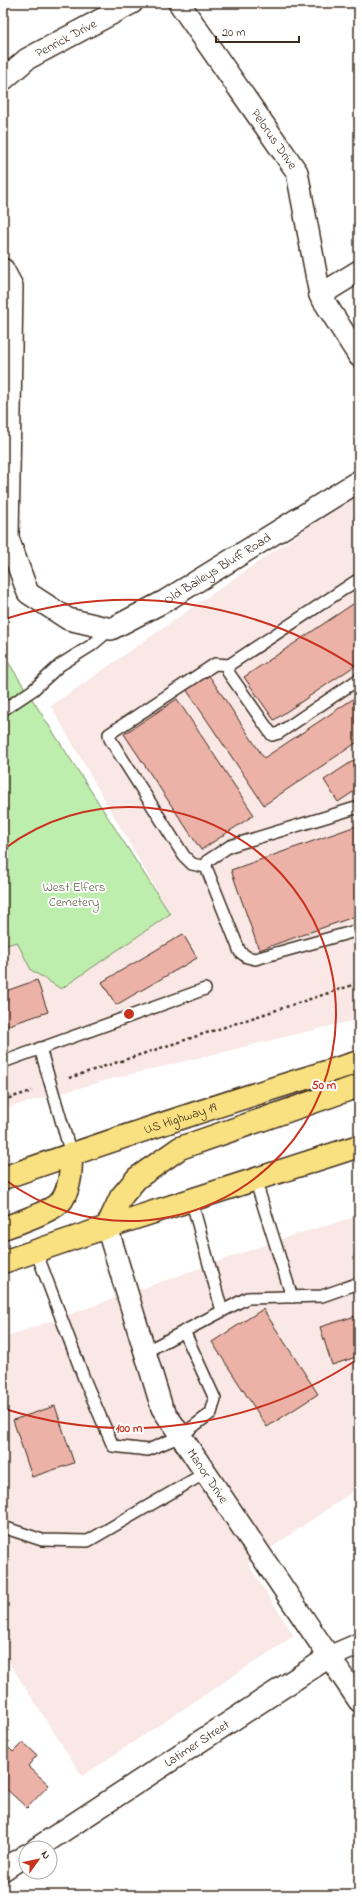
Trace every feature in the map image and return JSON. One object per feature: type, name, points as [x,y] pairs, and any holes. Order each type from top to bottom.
[{"type":"highway","name":"US Highway 19","points":[[3,1178],[71,1154],[292,1082],[359,1062]]},
{"type":"highway","points":[[107,1227],[121,1197],[137,1178],[180,1148],[359,1086]]},
{"type":"highway","points":[[3,1262],[359,1146]]},
{"type":"highway","points":[[3,1228],[31,1218],[61,1201],[70,1178],[71,1154]]},
{"type":"street","name":"Penrick Drive","points":[[3,80],[27,59],[132,3]]},
{"type":"street","name":"Pelorus Drive","points":[[179,3],[297,172],[320,295],[359,356]]},
{"type":"street","points":[[3,269],[12,286],[8,538],[28,593],[68,619],[111,629]]},
{"type":"street","points":[[320,295],[359,271]]},
{"type":"street","name":"Old Baileys Bluff Road","points":[[111,629],[165,601],[359,481]]},
{"type":"street","name":"Manor Drive","points":[[107,1227],[162,1408],[359,1701]]},
{"type":"street","name":"Latimer Street","points":[[49,1840],[329,1657],[359,1644]]},
{"type":"street","points":[[3,1870],[18,1860]]},
{"type":"lane","points":[[206,867],[192,864],[184,856],[110,739],[109,734],[215,664],[229,665],[359,579]]},
{"type":"lane","points":[[3,710],[33,690],[60,666],[92,645],[111,629]]},
{"type":"lane","points":[[229,665],[228,672],[272,735],[279,733],[359,679]]},
{"type":"lane","points":[[359,807],[230,846],[207,861],[206,867],[240,952],[247,957],[255,959],[359,930]]},
{"type":"lane","points":[[3,1062],[205,989]]},
{"type":"lane","points":[[40,1048],[71,1154]]},
{"type":"lane","points":[[255,1179],[292,1297]]},
{"type":"lane","points":[[191,1200],[222,1311]]},
{"type":"lane","points":[[36,1251],[85,1382],[113,1446],[148,1450],[181,1436],[211,1413],[215,1399],[184,1331]]},
{"type":"lane","points":[[145,1352],[247,1298],[322,1296],[359,1283]]},
{"type":"lane","points":[[3,1527],[42,1540],[88,1541],[205,1473]]},
{"type":"path","points":[[3,1100],[359,983]]},
{"type":"shaded area","points":[[359,492],[359,1019],[115,1078],[3,1109],[3,946],[17,942],[31,970],[170,914],[51,706]]},
{"type":"shaded area","points":[[359,1216],[359,1487],[248,1564],[294,1636],[82,1776],[3,1653],[3,1338],[287,1237]]},
{"type":"green space","name":"West Elfers Cemetery","points":[[3,654],[170,914],[61,989],[31,970],[17,942],[3,946]]},
{"type":"building","points":[[359,600],[359,663],[274,720],[244,677]]},
{"type":"building","points":[[208,674],[264,758],[359,695],[359,741],[264,805],[186,689]]},
{"type":"building","points":[[177,699],[254,815],[201,850],[124,734]]},
{"type":"building","points":[[359,757],[359,788],[338,802],[324,780]]},
{"type":"building","points":[[359,825],[359,915],[259,950],[231,870]]},
{"type":"building","points":[[183,934],[197,958],[116,1005],[102,982]]},
{"type":"building","points":[[37,980],[48,1012],[3,1027],[3,992]]},
{"type":"building","points":[[263,1309],[318,1394],[267,1427],[212,1342]]},
{"type":"building","points":[[359,1315],[359,1356],[332,1365],[320,1327]]},
{"type":"building","points":[[55,1406],[74,1463],[32,1477],[13,1420]]},
{"type":"building","points":[[3,1742],[13,1752],[23,1742],[37,1755],[28,1766],[49,1785],[27,1808],[3,1786]]}]
